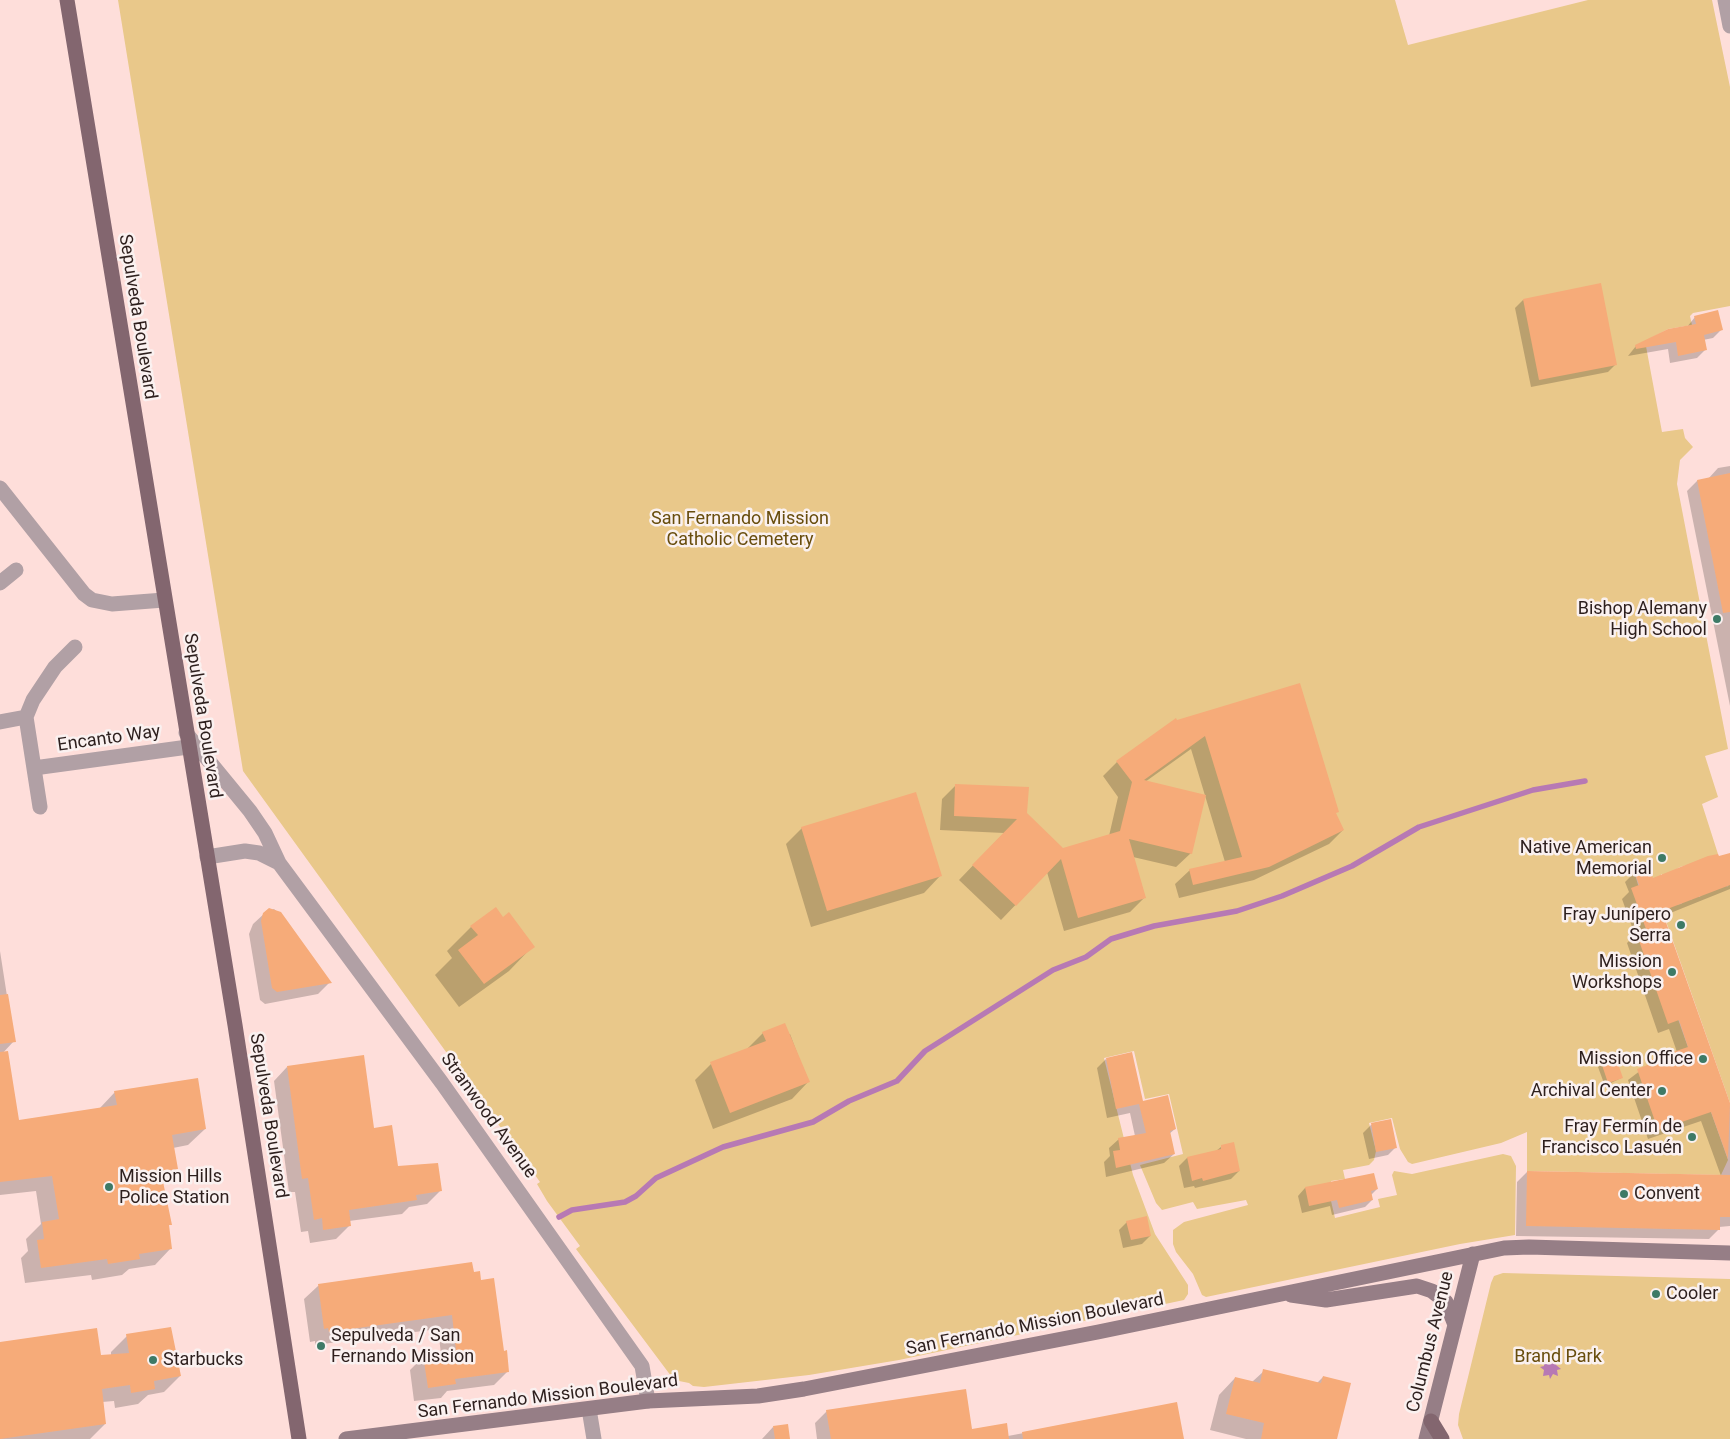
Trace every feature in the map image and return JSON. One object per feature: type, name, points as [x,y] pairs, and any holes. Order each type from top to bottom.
[{"type":"main road","name":"Sepulveda Boulevard","points":[[67,0],[207,857],[299,1439]]},
{"type":"main road","name":"San Fernando Mission Boulevard","points":[[346,1439],[648,1401],[758,1396],[830,1384],[1473,1254],[1529,1247],[1730,1252]]},
{"type":"main road","name":"Columbus Avenue","points":[[1426,1439],[1473,1254]]},
{"type":"main road","points":[[1280,1294],[1326,1300],[1417,1286],[1440,1296],[1449,1307],[1455,1325]]},
{"type":"main road","points":[[1431,1421],[1442,1439]]},
{"type":"street","points":[[1725,0],[1730,26]]},
{"type":"street","points":[[0,488],[84,594],[92,600],[100,603],[128,604],[164,600]]},
{"type":"street","points":[[0,583],[16,570]]},
{"type":"street","points":[[40,806],[26,717],[33,700],[55,667],[75,647]]},
{"type":"street","points":[[0,722],[26,717]]},
{"type":"street","name":"Encanto Way","points":[[34,768],[187,740]]},
{"type":"street","name":"Stranwood Avenue","points":[[187,740],[250,811],[265,833],[279,863],[442,1083],[642,1366],[648,1401]]},
{"type":"street","name":"Stranwood Avenue","points":[[207,857],[244,851],[259,853],[279,863]]},
{"type":"street","points":[[589,1408],[594,1439]]},
{"type":"green space","name":"San Fernando Mission Catholic Cemetery","points":[[118,0],[1395,0],[1408,45],[1588,0],[1712,0],[1730,87],[1730,306],[1693,313],[1690,316],[1692,325],[1668,329],[1645,341],[1662,432],[1683,429],[1685,438],[1693,447],[1680,460],[1677,484],[1728,749],[1705,756],[1718,797],[1702,804],[1718,854],[1717,857],[1680,867],[1664,876],[1661,874],[1661,877],[1653,880],[1648,866],[1634,871],[1673,1005],[1728,1160],[1721,1175],[1527,1171],[1527,1132],[1501,1143],[1412,1164],[1408,1162],[1400,1149],[1392,1118],[1369,1123],[1376,1151],[1374,1160],[1369,1165],[1343,1170],[1345,1179],[1331,1181],[1335,1199],[1331,1201],[1335,1218],[1380,1207],[1378,1199],[1397,1195],[1392,1175],[1394,1171],[1412,1174],[1503,1154],[1511,1156],[1516,1166],[1515,1235],[1460,1244],[1206,1297],[1202,1295],[1193,1274],[1176,1252],[1173,1244],[1173,1230],[1184,1222],[1248,1205],[1246,1200],[1197,1209],[1193,1202],[1162,1210],[1156,1203],[1140,1165],[1183,1154],[1169,1094],[1145,1099],[1134,1051],[1104,1058],[1133,1175],[1155,1234],[1188,1285],[1188,1294],[1184,1300],[899,1360],[809,1375],[704,1387],[693,1386],[689,1383],[674,1380],[576,1249],[580,1246],[547,1201],[537,1184],[540,1182],[243,771]]},
{"type":"green space","points":[[1730,883],[1730,1103],[1661,907],[1681,904],[1689,897],[1692,900],[1692,896],[1700,897],[1701,893],[1726,884],[1727,887]]},
{"type":"green space","name":"Brand Park","points":[[1503,1273],[1730,1279],[1730,1439],[1463,1439],[1458,1425],[1459,1414],[1491,1283],[1494,1276]]},
{"type":"shaded area","points":[[1551,1357],[1552,1362],[1558,1360],[1556,1365],[1561,1369],[1557,1370],[1558,1376],[1553,1374],[1550,1379],[1549,1375],[1543,1376],[1544,1370],[1540,1367],[1544,1366],[1544,1360],[1547,1362]]},
{"type":"building","points":[[1601,283],[1617,365],[1539,380],[1523,299]]},
{"type":"building","points":[[1718,310],[1723,330],[1704,335],[1707,350],[1678,356],[1676,342],[1636,349],[1635,345],[1668,329],[1696,324],[1694,316]]},
{"type":"building","points":[[1730,473],[1730,612],[1723,613],[1697,480]]},
{"type":"building","points":[[1300,683],[1339,812],[1336,813],[1344,830],[1269,867],[1193,885],[1189,869],[1242,857],[1205,736],[1144,780],[1206,795],[1192,854],[1129,839],[1146,898],[1078,918],[1061,859],[1016,906],[972,865],[1017,819],[954,816],[955,784],[1029,787],[1027,813],[1063,848],[1120,831],[1132,782],[1116,761],[1176,718],[1177,720]]},
{"type":"building","points":[[916,792],[942,876],[827,911],[801,827]]},
{"type":"building","points":[[1730,853],[1730,885],[1662,911],[1730,1103],[1728,1159],[1711,1112],[1658,1130],[1637,1069],[1653,1063],[1652,1059],[1688,1047],[1679,1020],[1668,1024],[1636,932],[1646,929],[1631,888],[1639,885],[1634,871],[1648,866],[1653,878],[1708,856]]},
{"type":"building","points":[[496,907],[503,917],[509,912],[535,947],[484,984],[458,950],[478,935],[470,926]]},
{"type":"building","points":[[269,908],[281,912],[332,983],[277,992],[272,988],[261,921],[263,913]]},
{"type":"building","points":[[8,994],[16,1042],[0,1044],[0,995]]},
{"type":"building","points":[[785,1023],[810,1082],[730,1113],[710,1062],[766,1041],[762,1032]]},
{"type":"building","name":"Mission Hills Police Station","points":[[8,1051],[19,1120],[117,1105],[114,1091],[198,1078],[206,1129],[172,1135],[178,1169],[161,1172],[172,1225],[169,1225],[172,1249],[139,1254],[140,1259],[108,1264],[107,1259],[41,1268],[37,1240],[44,1239],[42,1222],[59,1219],[52,1176],[0,1182],[0,1052]]},
{"type":"building","points":[[1132,1052],[1143,1101],[1168,1095],[1176,1129],[1170,1131],[1175,1154],[1116,1168],[1113,1151],[1120,1150],[1118,1138],[1146,1133],[1139,1104],[1116,1109],[1106,1058]]},
{"type":"building","points":[[364,1055],[374,1128],[392,1125],[398,1166],[438,1163],[442,1191],[416,1195],[417,1200],[349,1210],[351,1226],[323,1230],[322,1218],[314,1220],[308,1178],[302,1179],[287,1066]]},
{"type":"building","points":[[1616,1058],[1623,1078],[1608,1083],[1601,1062]]},
{"type":"building","points":[[1391,1119],[1397,1148],[1376,1152],[1371,1123]]},
{"type":"building","points":[[1234,1142],[1240,1171],[1203,1181],[1202,1178],[1192,1181],[1187,1157],[1221,1149],[1221,1145]]},
{"type":"building","name":"Convent","points":[[1527,1171],[1730,1175],[1730,1217],[1720,1217],[1720,1230],[1526,1226]]},
{"type":"building","points":[[1374,1173],[1378,1189],[1371,1191],[1373,1200],[1339,1208],[1337,1200],[1309,1206],[1305,1187]]},
{"type":"building","points":[[1147,1216],[1151,1236],[1131,1240],[1126,1221]]},
{"type":"building","points":[[472,1262],[474,1272],[480,1271],[481,1280],[494,1278],[504,1351],[507,1350],[509,1372],[455,1379],[456,1384],[428,1388],[423,1355],[456,1350],[452,1315],[329,1332],[328,1328],[324,1329],[318,1284]]},
{"type":"building","points":[[171,1327],[181,1376],[154,1381],[155,1389],[131,1393],[130,1385],[102,1389],[106,1424],[0,1439],[0,1342],[97,1328],[101,1355],[129,1353],[126,1334]]},
{"type":"building","points":[[1263,1369],[1321,1383],[1323,1376],[1351,1383],[1337,1439],[1261,1439],[1264,1423],[1226,1414],[1235,1377],[1260,1383]]},
{"type":"building","points":[[966,1389],[972,1429],[1007,1423],[1009,1439],[831,1439],[826,1410]]},
{"type":"building","points":[[1177,1402],[1184,1439],[1023,1439],[1022,1432]]},
{"type":"building","points":[[788,1424],[790,1439],[775,1439],[773,1426]]},
{"type":"waterway","points":[[559,1217],[572,1210],[625,1202],[636,1196],[656,1178],[723,1147],[813,1122],[849,1101],[897,1081],[925,1051],[1053,970],[1086,957],[1111,939],[1154,926],[1237,911],[1282,896],[1352,866],[1419,827],[1533,790],[1585,781]]},
{"type":"place","name":"Bishop Alemany High School","points":[[1717,619]]},
{"type":"place","name":"Native American Memorial","points":[[1662,858]]},
{"type":"place","name":"Fray Junípero Serra","points":[[1681,925]]},
{"type":"place","name":"Mission Workshops","points":[[1672,972]]},
{"type":"place","name":"Mission Office","points":[[1703,1059]]},
{"type":"place","name":"Archival Center","points":[[1662,1091]]},
{"type":"place","name":"Fray Fermín de Francisco Lasuén","points":[[1692,1137]]},
{"type":"place","name":"Mission Hills Police Station","points":[[109,1187]]},
{"type":"place","name":"Convent","points":[[1624,1194]]},
{"type":"place","name":"Cooler","points":[[1656,1294]]},
{"type":"place","name":"Sepulveda / San Fernando Mission","points":[[321,1346]]},
{"type":"place","name":"Starbucks","points":[[153,1360]]}]
